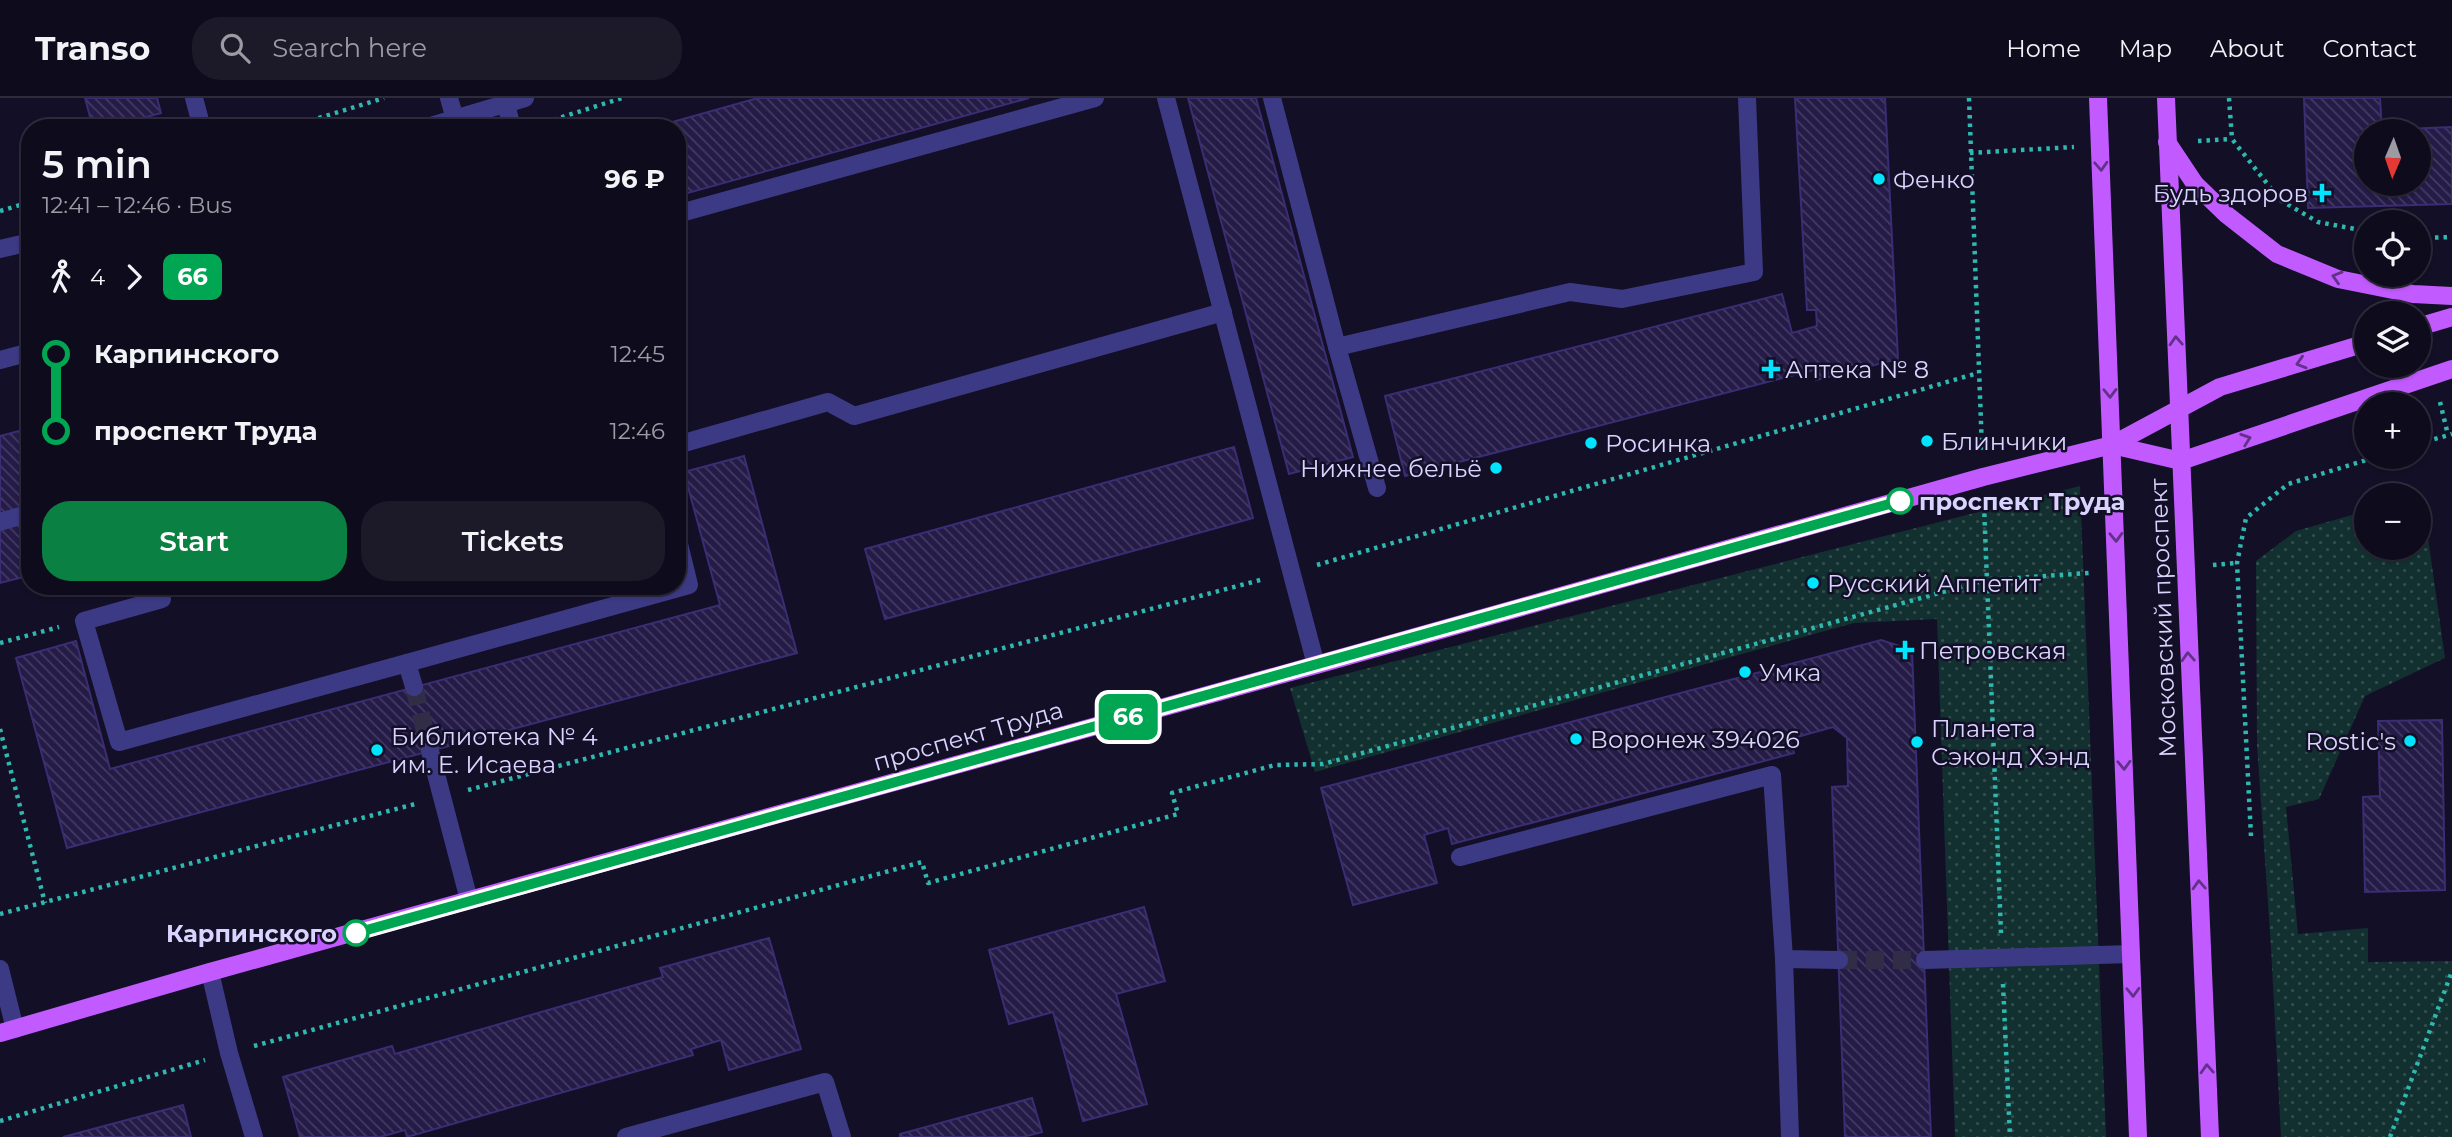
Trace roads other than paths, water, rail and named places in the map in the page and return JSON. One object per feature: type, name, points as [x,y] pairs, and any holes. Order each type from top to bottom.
[{"type":"main road","name":"Московский проспект","points":[[2098,98],[2138,1137]]},
{"type":"main road","name":"Московский проспект","points":[[2165,98],[2210,1137]]},
{"type":"main road","points":[[2167,142],[2196,184],[2227,215],[2277,254],[2338,279],[2413,294],[2452,296]]},
{"type":"main road","points":[[2431,323],[2452,317]]},
{"type":"main road","points":[[2112,445],[2220,387],[2354,347]]},
{"type":"main road","points":[[2112,445],[2181,461],[2452,370]]},
{"type":"main road","name":"проспект Труда","points":[[7,1031],[1983,477],[2112,445]]},
{"type":"street","points":[[194,98],[200,119]]},
{"type":"street","points":[[449,98],[455,119],[525,98]]},
{"type":"street","points":[[686,212],[1096,98]]},
{"type":"street","points":[[1166,98],[1316,665]]},
{"type":"street","points":[[1272,98],[1377,488]]},
{"type":"street","points":[[1337,347],[1570,292],[1622,299],[1754,272],[1747,98]]},
{"type":"street","points":[[506,104],[510,119]]},
{"type":"street","points":[[0,249],[21,244]]},
{"type":"street","points":[[686,442],[828,402],[855,416],[1223,312]]},
{"type":"street","points":[[0,360],[21,354]]},
{"type":"street","points":[[0,522],[21,516]]},
{"type":"street","points":[[161,595],[162,599],[84,621],[119,742],[653,595]]},
{"type":"street","points":[[407,663],[414,687]]},
{"type":"street","points":[[430,751],[469,900]]},
{"type":"street","points":[[1460,857],[1772,775],[1784,959],[1790,1137]]},
{"type":"street","points":[[1925,960],[2131,954]]},
{"type":"street","points":[[1784,959],[1839,960]]},
{"type":"street","points":[[0,969],[7,1031]]},
{"type":"street","points":[[210,972],[229,1053],[254,1137]]},
{"type":"street","points":[[626,1137],[825,1082],[842,1137]]},
{"type":"tunnel","points":[[414,687],[430,751]]},
{"type":"tunnel","points":[[1839,960],[1925,960]]},
{"type":"place","name":"Фенко","points":[[1879,179]]},
{"type":"place","name":"Будь здоров","points":[[2322,193]]},
{"type":"place","name":"Аптека № 8","points":[[1771,369]]},
{"type":"place","name":"Блинчики","points":[[1927,441]]},
{"type":"place","name":"Росинка","points":[[1591,443]]},
{"type":"place","name":"Нижнее бельё","points":[[1496,468]]},
{"type":"place","name":"проспект Труда","points":[[1900,501]]},
{"type":"place","name":"Русский Аппетит","points":[[1813,583]]},
{"type":"place","name":"Петровская","points":[[1905,650]]},
{"type":"place","name":"Умка","points":[[1745,672]]},
{"type":"place","name":"Воронеж 394026","points":[[1576,739]]},
{"type":"place","name":"Rostic's","points":[[2410,741]]},
{"type":"place","name":"Планета Сэконд Хэнд","points":[[1917,742]]},
{"type":"place","name":"Библиотека № 4 им. Е. Исаева","points":[[377,750]]},
{"type":"place","name":"Карпинского","points":[[356,933]]}]
